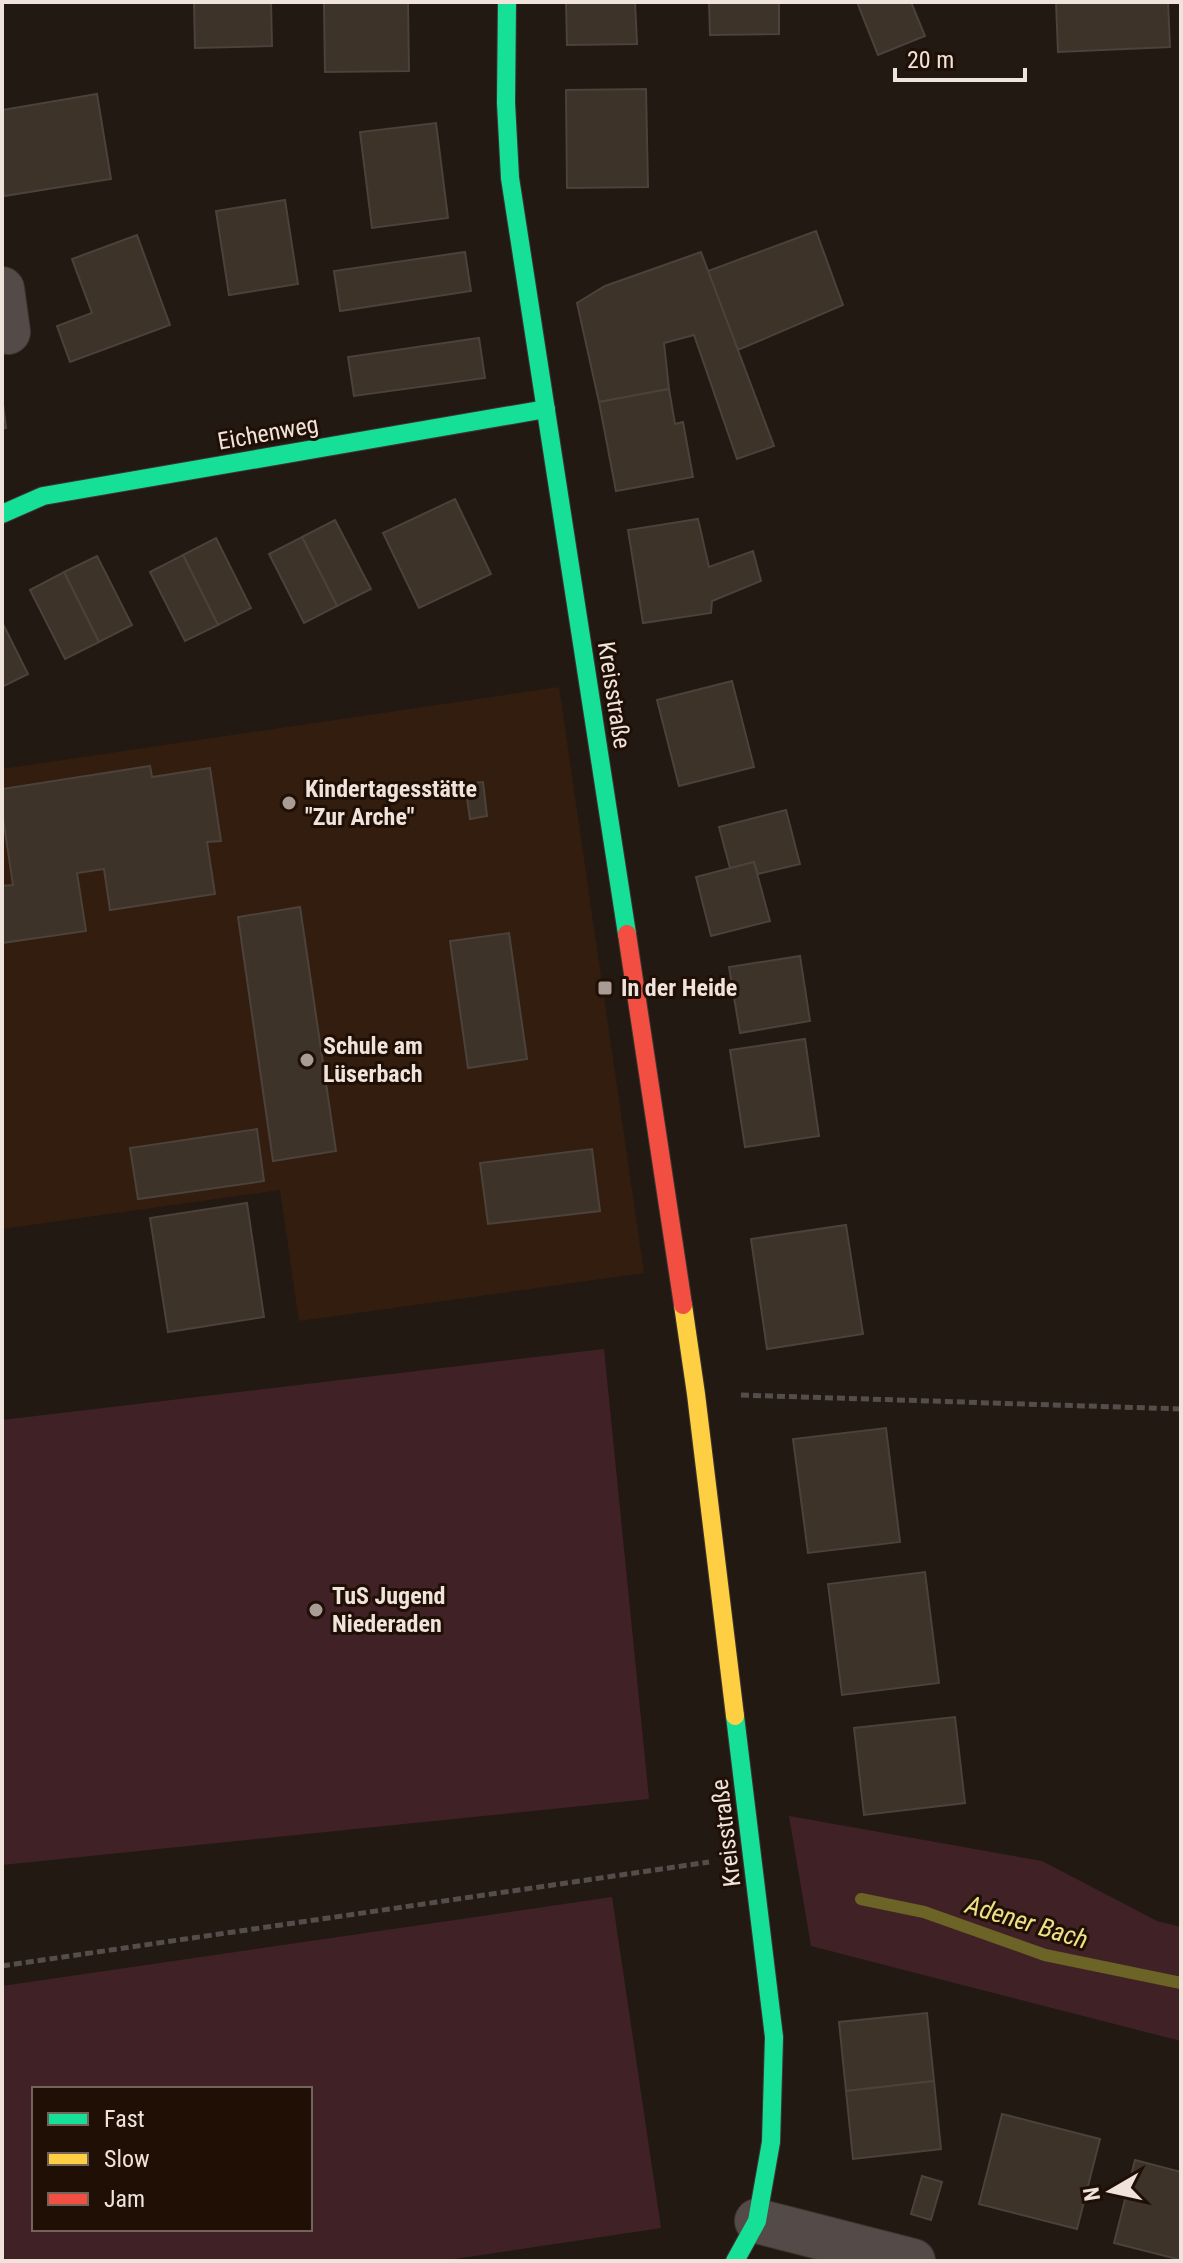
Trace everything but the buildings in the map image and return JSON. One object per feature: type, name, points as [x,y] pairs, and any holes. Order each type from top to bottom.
[{"type":"street","name":"Kreisstraße","points":[[507,2],[506,103],[510,178],[696,1394],[774,2037],[771,2142],[757,2221],[735,2261]]},
{"type":"street","points":[[2,289],[8,332]]},
{"type":"street","name":"Eichenweg","points":[[2,514],[43,496],[546,409]]},
{"type":"street","points":[[757,2221],[913,2261]]},
{"type":"path","points":[[696,1394],[1181,1409]]},
{"type":"path","points":[[2,1966],[753,1855]]},
{"type":"shaded area","name":"Schule am Lüserbach","points":[[559,687],[644,1273],[299,1321],[280,1190],[2,1229],[2,769]]},
{"type":"shaded area","name":"TuS Jugend Niederaden","points":[[604,1349],[649,1799],[2,1865],[2,1420]]},
{"type":"shaded area","points":[[789,1816],[1042,1861],[1157,1921],[1181,1927],[1181,2041],[811,1946]]},
{"type":"shaded area","points":[[612,1897],[661,2228],[441,2261],[5,2261],[2,2239],[2,1986]]},
{"type":"waterway","name":"Adener Bach","points":[[861,1899],[924,1912],[1045,1955],[1181,1983]]},
{"type":"traffic: fast","points":[[507,2],[506,103],[510,178],[627,934]]},
{"type":"traffic: fast","points":[[2,514],[43,496],[546,409]]},
{"type":"traffic: fast","points":[[735,1716],[774,2037],[771,2142],[757,2221],[735,2261]]},
{"type":"traffic: slow","points":[[683,1305],[735,1716]]},
{"type":"traffic: jam","points":[[627,934],[683,1305]]},
{"type":"place","name":"Kindertagesstätte \"Zur Arche\"","points":[[289,803]]},
{"type":"place","name":"In der Heide","points":[[605,988]]},
{"type":"place","name":"Schule am Lüserbach","points":[[307,1060]]},
{"type":"place","name":"TuS Jugend Niederaden","points":[[316,1610]]}]
